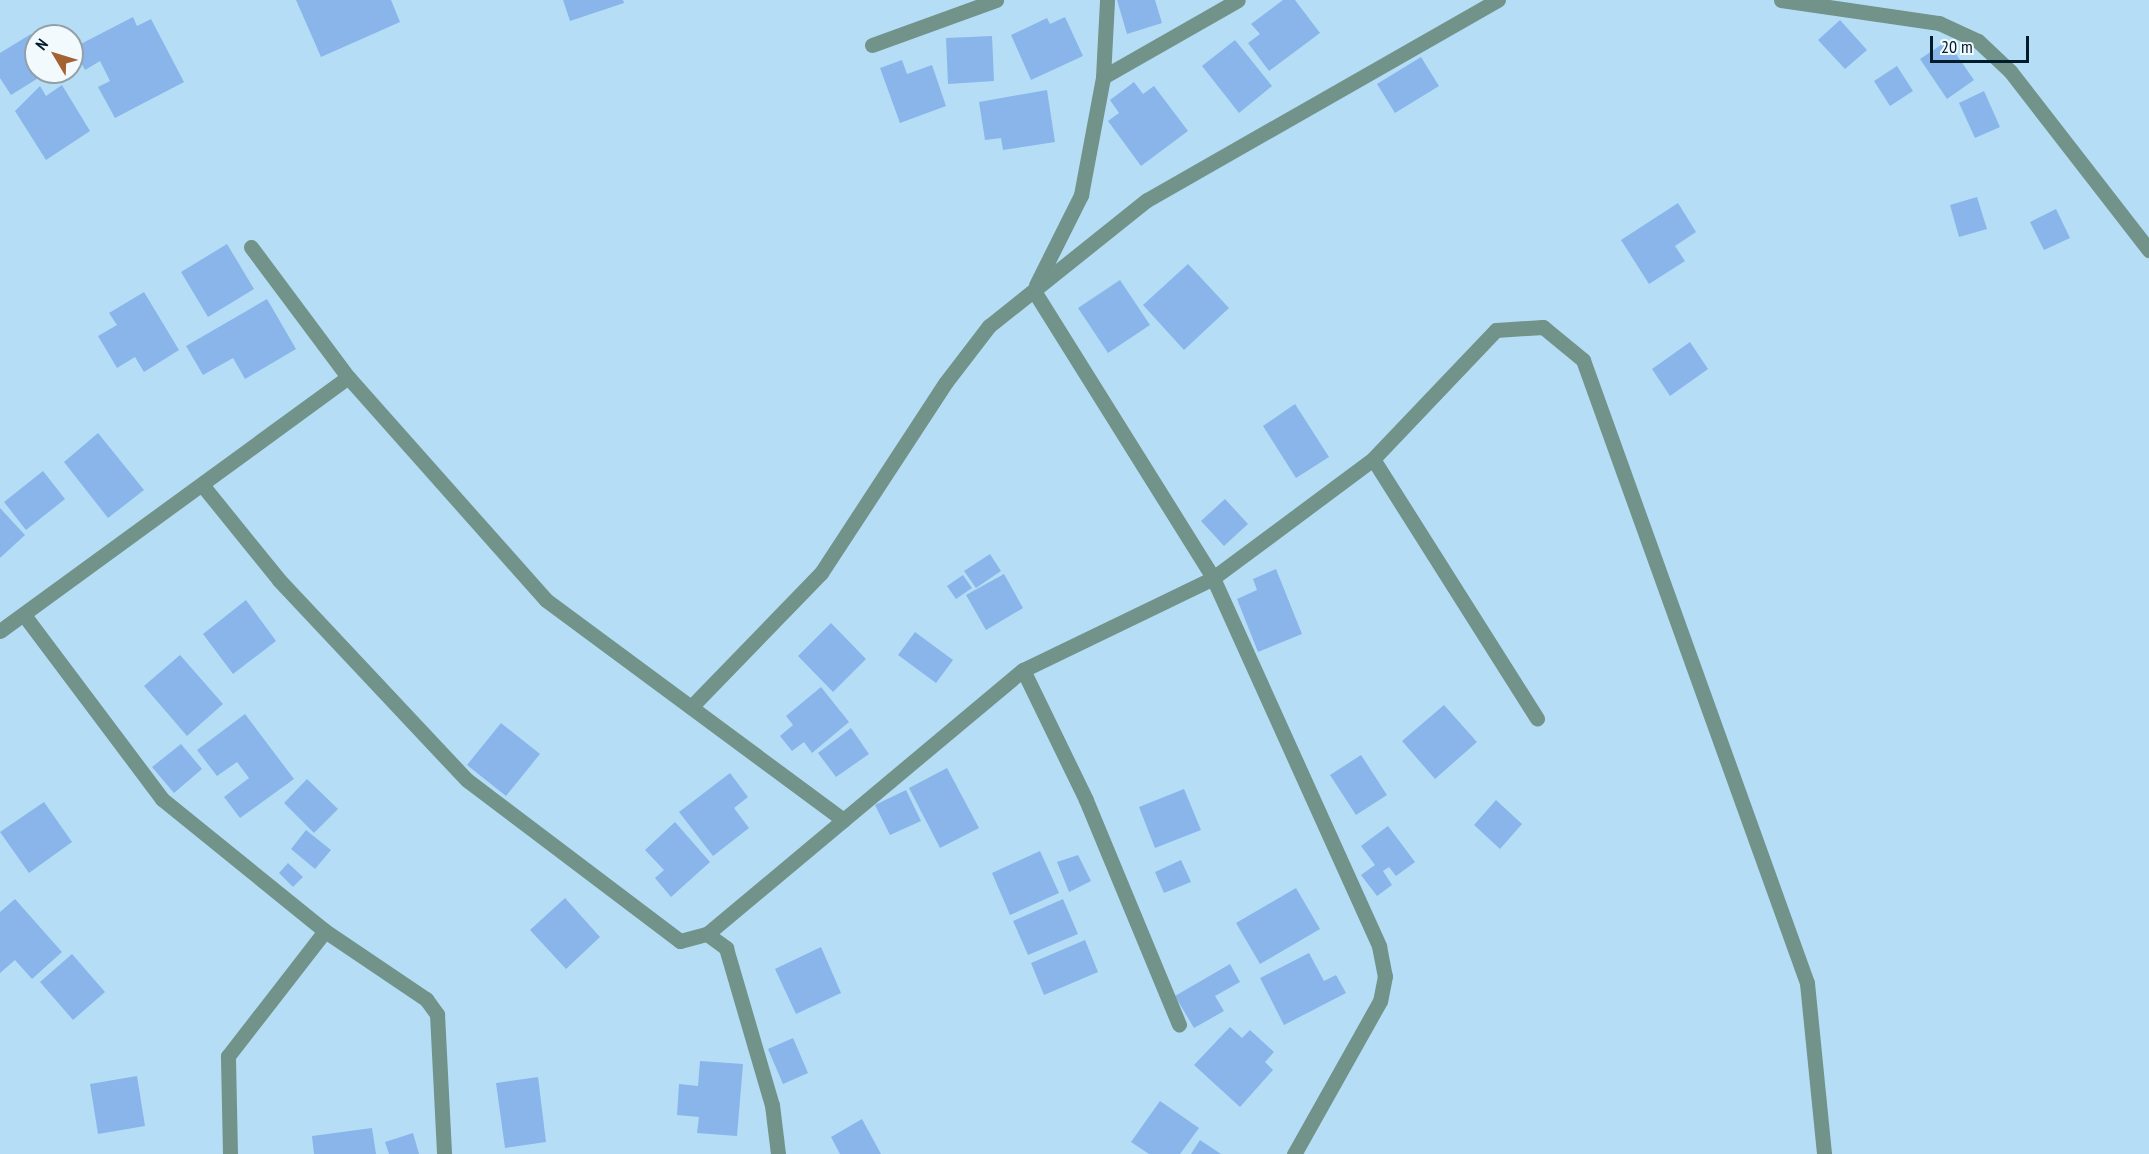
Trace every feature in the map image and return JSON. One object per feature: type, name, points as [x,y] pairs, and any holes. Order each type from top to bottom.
[{"type":"street","points":[[872,45],[996,0]]},
{"type":"street","points":[[1034,291],[1081,195],[1104,77],[1107,0]]},
{"type":"street","points":[[1104,77],[1238,0]]},
{"type":"street","points":[[691,708],[821,573],[946,382],[989,326],[1147,200],[1498,0]]},
{"type":"street","points":[[1781,0],[1939,23],[1978,41],[2010,71],[2149,250]]},
{"type":"street","points":[[251,247],[348,376],[546,600],[843,820]]},
{"type":"street","points":[[1034,291],[1213,578],[1379,946],[1385,976],[1380,1001],[1294,1154]]},
{"type":"street","points":[[203,486],[279,580],[467,780],[680,941],[707,934],[1023,670],[1213,578],[1373,459],[1496,330],[1543,327],[1583,360],[1807,983],[1824,1154]]},
{"type":"street","points":[[0,631],[203,486],[348,376]]},
{"type":"street","points":[[1373,459],[1537,718]]},
{"type":"street","points":[[24,615],[162,799],[325,932],[426,999],[437,1014],[444,1154]]},
{"type":"street","points":[[1023,670],[1086,801],[1179,1024]]},
{"type":"street","points":[[230,1154],[228,1056],[325,932]]},
{"type":"street","points":[[707,934],[726,948],[772,1105],[778,1154]]},
{"type":"building","points":[[296,0],[391,0],[400,22],[321,57]]},
{"type":"building","points":[[563,0],[623,0],[624,3],[570,21]]},
{"type":"building","points":[[1117,0],[1155,0],[1162,23],[1127,34]]},
{"type":"building","points":[[1283,0],[1295,0],[1320,33],[1269,71],[1248,43],[1260,34],[1251,24]]},
{"type":"building","points":[[133,17],[137,26],[151,19],[184,82],[115,118],[98,87],[110,81],[100,61],[85,70],[84,68],[84,42]]},
{"type":"building","points":[[1065,17],[1083,56],[1031,80],[1011,35],[1047,18],[1050,24]]},
{"type":"building","points":[[1840,20],[1867,50],[1845,69],[1818,40]]},
{"type":"building","points":[[992,36],[994,81],[948,84],[946,38]]},
{"type":"building","points":[[24,38],[24,84],[29,84],[11,95],[0,78],[0,53]]},
{"type":"building","points":[[1235,40],[1272,86],[1239,113],[1202,66]]},
{"type":"building","points":[[1947,41],[1974,80],[1947,99],[1920,59]]},
{"type":"building","points":[[1421,57],[1439,86],[1395,113],[1377,84]]},
{"type":"building","points":[[902,60],[907,74],[932,65],[946,106],[900,123],[880,68]]},
{"type":"building","points":[[1897,66],[1913,91],[1890,106],[1874,81]]},
{"type":"building","points":[[1134,82],[1143,94],[1154,86],[1188,131],[1141,166],[1108,121],[1119,113],[1110,100]]},
{"type":"building","points":[[62,85],[90,131],[46,160],[15,111],[40,86],[46,96]]},
{"type":"building","points":[[1047,90],[1055,142],[1003,150],[1001,138],[985,140],[979,102]]},
{"type":"building","points":[[1984,91],[2000,127],[1975,138],[1959,103]]},
{"type":"building","points":[[1977,197],[1987,229],[1959,237],[1950,205]]},
{"type":"building","points":[[1678,203],[1696,232],[1675,246],[1685,261],[1649,284],[1621,240]]},
{"type":"building","points":[[2056,209],[2070,238],[2044,250],[2030,222]]},
{"type":"building","points":[[227,244],[254,289],[208,317],[181,272]]},
{"type":"building","points":[[1188,264],[1229,308],[1184,350],[1143,305]]},
{"type":"building","points":[[1120,280],[1150,325],[1108,353],[1078,308]]},
{"type":"building","points":[[144,292],[179,350],[144,372],[135,357],[117,368],[98,336],[117,325],[109,313]]},
{"type":"building","points":[[267,299],[296,349],[245,379],[233,358],[203,375],[186,346]]},
{"type":"building","points":[[1690,342],[1708,369],[1670,396],[1652,369]]},
{"type":"building","points":[[1295,404],[1329,457],[1296,478],[1263,426]]},
{"type":"building","points":[[98,433],[144,490],[108,518],[64,462]]},
{"type":"building","points":[[43,471],[65,499],[26,530],[4,502]]},
{"type":"building","points":[[1225,499],[1248,524],[1224,546],[1201,521]]},
{"type":"building","points":[[0,508],[25,535],[0,558]]},
{"type":"building","points":[[990,554],[1001,571],[976,588],[964,571]]},
{"type":"building","points":[[1276,569],[1302,634],[1258,652],[1237,599],[1257,590],[1253,579]]},
{"type":"building","points":[[1004,574],[1023,608],[986,630],[966,595]]},
{"type":"building","points":[[963,575],[972,588],[956,599],[947,586]]},
{"type":"building","points":[[246,600],[276,641],[233,674],[203,634]]},
{"type":"building","points":[[831,623],[866,659],[833,692],[798,656]]},
{"type":"building","points":[[915,632],[953,660],[936,683],[898,655]]},
{"type":"building","points":[[180,655],[223,704],[187,736],[144,686]]},
{"type":"building","points":[[821,687],[849,722],[812,753],[804,742],[792,751],[780,736],[793,725],[786,716]]},
{"type":"building","points":[[1444,705],[1477,742],[1435,779],[1402,741]]},
{"type":"building","points":[[245,714],[294,779],[240,818],[224,797],[249,778],[237,762],[217,776],[197,750]]},
{"type":"building","points":[[501,723],[540,754],[506,796],[467,765]]},
{"type":"building","points":[[851,728],[869,754],[836,777],[818,753]]},
{"type":"building","points":[[181,744],[202,769],[174,793],[152,767]]},
{"type":"building","points":[[1361,755],[1387,795],[1356,815],[1330,775]]},
{"type":"building","points":[[947,768],[979,828],[940,848],[909,788]]},
{"type":"building","points":[[730,773],[748,797],[734,808],[749,828],[713,856],[679,812]]},
{"type":"building","points":[[307,779],[338,809],[314,833],[284,803]]},
{"type":"building","points":[[1184,789],[1201,830],[1155,848],[1139,807]]},
{"type":"building","points":[[906,790],[921,821],[890,835],[875,805]]},
{"type":"building","points":[[1496,800],[1522,824],[1500,849],[1474,825]]},
{"type":"building","points":[[44,802],[72,842],[29,873],[0,832]]},
{"type":"building","points":[[675,822],[710,862],[671,897],[655,878],[664,870],[645,850]]},
{"type":"building","points":[[1388,826],[1415,862],[1396,876],[1389,867],[1383,871],[1392,885],[1377,896],[1361,875],[1375,865],[1361,846]]},
{"type":"building","points":[[306,830],[331,850],[315,869],[291,849]]},
{"type":"building","points":[[1040,851],[1059,893],[1010,915],[992,873]]},
{"type":"building","points":[[1078,855],[1091,881],[1069,892],[1057,862]]},
{"type":"building","points":[[1181,860],[1191,882],[1164,893],[1155,872]]},
{"type":"building","points":[[288,863],[303,877],[293,887],[279,873]]},
{"type":"building","points":[[1296,888],[1320,929],[1260,964],[1236,923]]},
{"type":"building","points":[[565,898],[600,937],[566,969],[530,930]]},
{"type":"building","points":[[15,899],[62,952],[32,979],[15,960],[0,973],[0,912]]},
{"type":"building","points":[[1063,899],[1078,934],[1028,955],[1013,921]]},
{"type":"building","points":[[1085,940],[1098,972],[1044,995],[1031,963]]},
{"type":"building","points":[[821,947],[841,993],[796,1014],[775,969]]},
{"type":"building","points":[[1309,953],[1324,981],[1336,975],[1346,993],[1284,1025],[1260,978]]},
{"type":"building","points":[[72,954],[105,992],[73,1020],[40,982]]},
{"type":"building","points":[[1230,964],[1240,982],[1215,996],[1224,1011],[1194,1028],[1175,996]]},
{"type":"building","points":[[1230,1027],[1242,1038],[1250,1030],[1274,1052],[1265,1062],[1273,1070],[1240,1107],[1194,1065]]},
{"type":"building","points":[[793,1038],[808,1073],[783,1084],[768,1049]]},
{"type":"building","points":[[700,1061],[743,1064],[737,1136],[697,1133],[699,1117],[677,1115],[679,1084],[698,1086]]},
{"type":"building","points":[[137,1076],[145,1126],[98,1134],[90,1084]]},
{"type":"building","points":[[538,1077],[546,1142],[505,1148],[496,1083]]},
{"type":"building","points":[[1160,1101],[1199,1128],[1180,1154],[1149,1154],[1131,1142]]},
{"type":"building","points":[[862,1119],[881,1154],[840,1154],[831,1137]]},
{"type":"building","points":[[372,1128],[376,1154],[314,1154],[312,1136]]},
{"type":"building","points":[[413,1133],[419,1154],[389,1154],[385,1142]]},
{"type":"building","points":[[1200,1140],[1221,1154],[1191,1154]]}]
